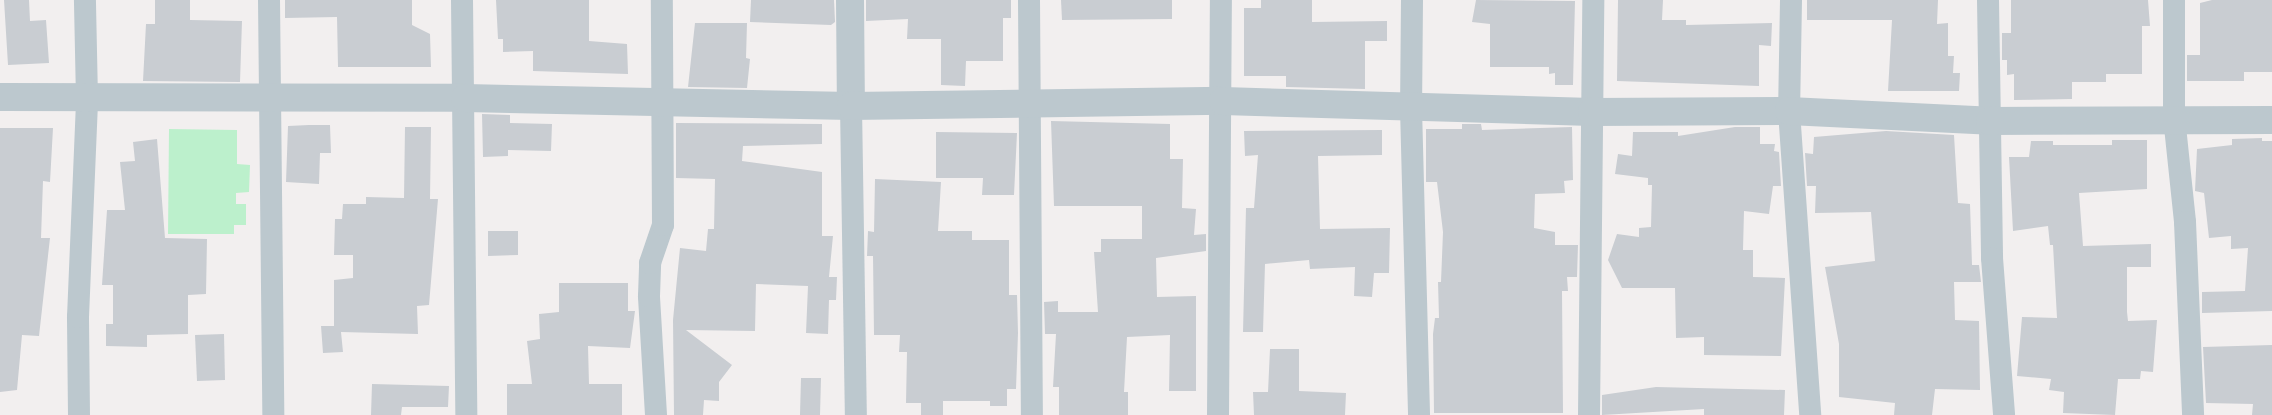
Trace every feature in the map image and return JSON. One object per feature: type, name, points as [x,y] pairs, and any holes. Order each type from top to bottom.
[{"type":"street","points":[[79,415],[78,317],[87,99],[85,0]]},
{"type":"street","points":[[269,0],[267,100],[273,415]]},
{"type":"street","points":[[462,0],[465,98],[466,415]]},
{"type":"street","points":[[656,415],[650,263],[663,225],[664,103],[662,0]]},
{"type":"street","points":[[850,0],[856,415]]},
{"type":"street","points":[[1029,0],[1028,105],[1034,334],[1032,415]]},
{"type":"street","points":[[1218,415],[1223,101],[1222,0]]},
{"type":"street","points":[[1412,0],[1411,108],[1419,415]]},
{"type":"street","points":[[1589,415],[1593,0]]},
{"type":"street","points":[[1791,0],[1789,111],[1810,415]]},
{"type":"street","points":[[1988,0],[1992,258],[2004,415]]},
{"type":"street","points":[[2174,0],[2174,117],[2185,222],[2193,415]]},
{"type":"street","points":[[0,97],[267,100],[465,98],[851,106],[1223,101],[1592,112],[1789,111],[1990,121],[2174,117],[2272,120]]},
{"type":"green space","points":[[169,129],[237,130],[237,164],[250,165],[249,192],[236,193],[236,204],[246,204],[246,225],[234,225],[234,234],[168,234]]},
{"type":"building","points":[[4,0],[29,0],[30,21],[46,20],[49,63],[8,65]]},
{"type":"building","points":[[155,0],[190,0],[190,20],[242,21],[240,82],[143,81],[146,24],[155,24]]},
{"type":"building","points":[[285,0],[412,0],[412,25],[430,34],[431,67],[338,67],[337,17],[285,18]]},
{"type":"building","points":[[496,0],[589,0],[589,41],[627,44],[628,74],[533,71],[533,51],[503,52],[503,39],[498,39]]},
{"type":"building","points":[[751,0],[834,0],[835,22],[831,25],[750,22]]},
{"type":"building","points":[[866,0],[1011,0],[1011,18],[1003,18],[1003,61],[966,61],[965,86],[941,85],[941,39],[907,39],[908,19],[866,21]]},
{"type":"building","points":[[1061,0],[1172,0],[1172,19],[1062,20]]},
{"type":"building","points":[[1261,0],[1312,0],[1312,22],[1387,21],[1387,41],[1365,41],[1365,89],[1286,87],[1286,76],[1244,76],[1244,8],[1261,8]]},
{"type":"building","points":[[1476,0],[1575,1],[1573,85],[1555,85],[1555,73],[1549,74],[1549,67],[1490,67],[1490,24],[1472,22]]},
{"type":"building","points":[[1618,0],[1663,0],[1662,20],[1686,20],[1686,25],[1772,23],[1771,46],[1759,45],[1759,86],[1617,81]]},
{"type":"building","points":[[1807,0],[1938,0],[1937,24],[1948,23],[1948,56],[1954,56],[1953,73],[1960,73],[1959,91],[1888,91],[1892,20],[1807,20]]},
{"type":"building","points":[[2011,0],[2148,0],[2150,26],[2142,26],[2142,74],[2106,74],[2106,82],[2072,82],[2072,99],[2014,100],[2014,74],[2007,75],[2007,60],[2002,60],[2002,33],[2011,33]]},
{"type":"building","points":[[2212,0],[2272,0],[2272,72],[2244,72],[2244,81],[2187,81],[2187,55],[2200,55],[2200,3]]},
{"type":"building","points":[[695,23],[747,23],[746,58],[750,59],[747,88],[688,87]]},
{"type":"building","points":[[482,114],[510,115],[510,123],[552,124],[551,151],[508,150],[508,156],[483,157]]},
{"type":"building","points":[[1051,121],[1170,124],[1170,159],[1183,159],[1182,208],[1196,209],[1194,235],[1206,234],[1206,251],[1156,258],[1157,297],[1196,296],[1196,391],[1169,391],[1170,335],[1127,337],[1124,392],[1128,392],[1128,415],[1059,415],[1059,387],[1053,387],[1056,334],[1045,334],[1044,302],[1058,301],[1058,312],[1098,312],[1094,252],[1101,252],[1101,239],[1142,239],[1142,206],[1054,206]]},
{"type":"building","points":[[676,123],[822,124],[822,144],[743,146],[742,161],[822,172],[822,236],[833,236],[829,277],[837,277],[836,300],[829,300],[828,334],[806,333],[808,286],[756,284],[755,331],[686,330],[732,365],[719,382],[719,401],[704,400],[703,415],[674,415],[673,320],[680,248],[706,251],[708,229],[714,229],[715,179],[676,178]]},
{"type":"building","points":[[1462,124],[1481,124],[1482,130],[1572,127],[1573,180],[1564,181],[1565,193],[1535,194],[1534,228],[1555,232],[1555,245],[1578,245],[1577,277],[1567,277],[1568,291],[1562,291],[1563,413],[1434,413],[1433,334],[1435,318],[1439,318],[1438,282],[1441,282],[1443,232],[1437,182],[1426,182],[1426,129],[1462,129]]},
{"type":"building","points":[[330,125],[331,153],[320,153],[319,184],[286,182],[288,126]]},
{"type":"building","points":[[405,127],[431,127],[430,199],[438,199],[429,305],[417,306],[418,334],[341,332],[343,352],[323,353],[321,326],[334,326],[334,280],[353,278],[353,255],[334,255],[335,219],[342,219],[343,204],[366,204],[366,197],[404,198]]},
{"type":"building","points":[[1735,127],[1760,127],[1760,144],[1775,144],[1774,151],[1779,152],[1781,186],[1773,186],[1769,214],[1744,211],[1743,250],[1753,250],[1753,277],[1785,278],[1781,356],[1704,355],[1704,337],[1676,338],[1675,288],[1622,288],[1608,260],[1617,234],[1639,237],[1639,228],[1651,227],[1652,185],[1648,185],[1648,178],[1615,174],[1618,154],[1632,156],[1633,132],[1678,132],[1678,136]]},
{"type":"building","points":[[0,128],[53,128],[50,182],[43,181],[41,238],[50,238],[39,336],[22,335],[17,390],[0,392]]},
{"type":"building","points":[[1382,130],[1382,155],[1318,156],[1320,229],[1390,228],[1389,273],[1374,273],[1372,297],[1354,296],[1355,267],[1310,269],[1309,260],[1265,264],[1263,332],[1243,332],[1246,208],[1254,208],[1258,155],[1245,156],[1244,131]]},
{"type":"building","points":[[1886,131],[1954,135],[1958,203],[1970,204],[1972,265],[1979,265],[1981,282],[1954,282],[1955,320],[1979,321],[1980,390],[1935,389],[1932,415],[1894,415],[1895,403],[1839,397],[1839,344],[1825,267],[1875,261],[1871,212],[1815,213],[1816,186],[1807,186],[1805,153],[1813,154],[1814,137]]},
{"type":"building","points":[[936,132],[1017,133],[1014,195],[982,195],[983,178],[936,178]]},
{"type":"building","points":[[2262,138],[2262,141],[2272,141],[2272,311],[2202,313],[2202,292],[2245,291],[2248,248],[2231,249],[2231,236],[2209,238],[2204,193],[2195,191],[2197,149],[2232,145],[2232,139]]},
{"type":"building","points":[[157,139],[165,238],[207,239],[206,294],[188,295],[188,334],[147,335],[147,347],[106,346],[106,324],[113,324],[113,285],[102,285],[107,210],[125,210],[120,162],[135,161],[133,142]]},
{"type":"building","points":[[2112,140],[2147,140],[2147,189],[2079,193],[2083,246],[2151,244],[2151,267],[2127,267],[2127,312],[2128,321],[2157,320],[2153,372],[2141,371],[2140,379],[2118,379],[2115,415],[2063,413],[2064,392],[2049,390],[2051,379],[2017,376],[2022,317],[2057,318],[2053,245],[2050,245],[2048,226],[2013,231],[2009,157],[2029,157],[2031,141],[2053,141],[2053,145],[2112,145]]},
{"type":"building","points":[[875,179],[941,182],[938,231],[972,231],[972,240],[1009,240],[1009,295],[1017,295],[1018,333],[1016,389],[1007,389],[1007,406],[990,406],[990,401],[943,401],[943,415],[921,415],[921,403],[906,403],[907,352],[899,352],[900,335],[874,335],[873,256],[867,256],[868,231],[874,232]]},
{"type":"building","points":[[488,231],[518,231],[518,255],[488,256]]},
{"type":"building","points":[[559,283],[628,283],[628,311],[635,311],[630,348],[588,346],[589,384],[622,384],[622,415],[507,415],[507,384],[532,384],[527,341],[540,339],[539,314],[559,312]]},
{"type":"building","points":[[224,334],[225,380],[197,381],[195,335]]},
{"type":"building","points":[[2272,345],[2272,415],[2252,415],[2253,404],[2206,403],[2203,347]]},
{"type":"building","points":[[1270,349],[1299,349],[1299,391],[1346,393],[1345,415],[1254,415],[1253,392],[1268,392]]},
{"type":"building","points":[[801,378],[821,378],[820,415],[800,415]]},
{"type":"building","points":[[372,384],[449,386],[448,407],[402,407],[401,415],[371,415]]},
{"type":"building","points":[[1656,387],[1785,390],[1784,415],[1704,415],[1704,409],[1602,415],[1602,395]]}]
